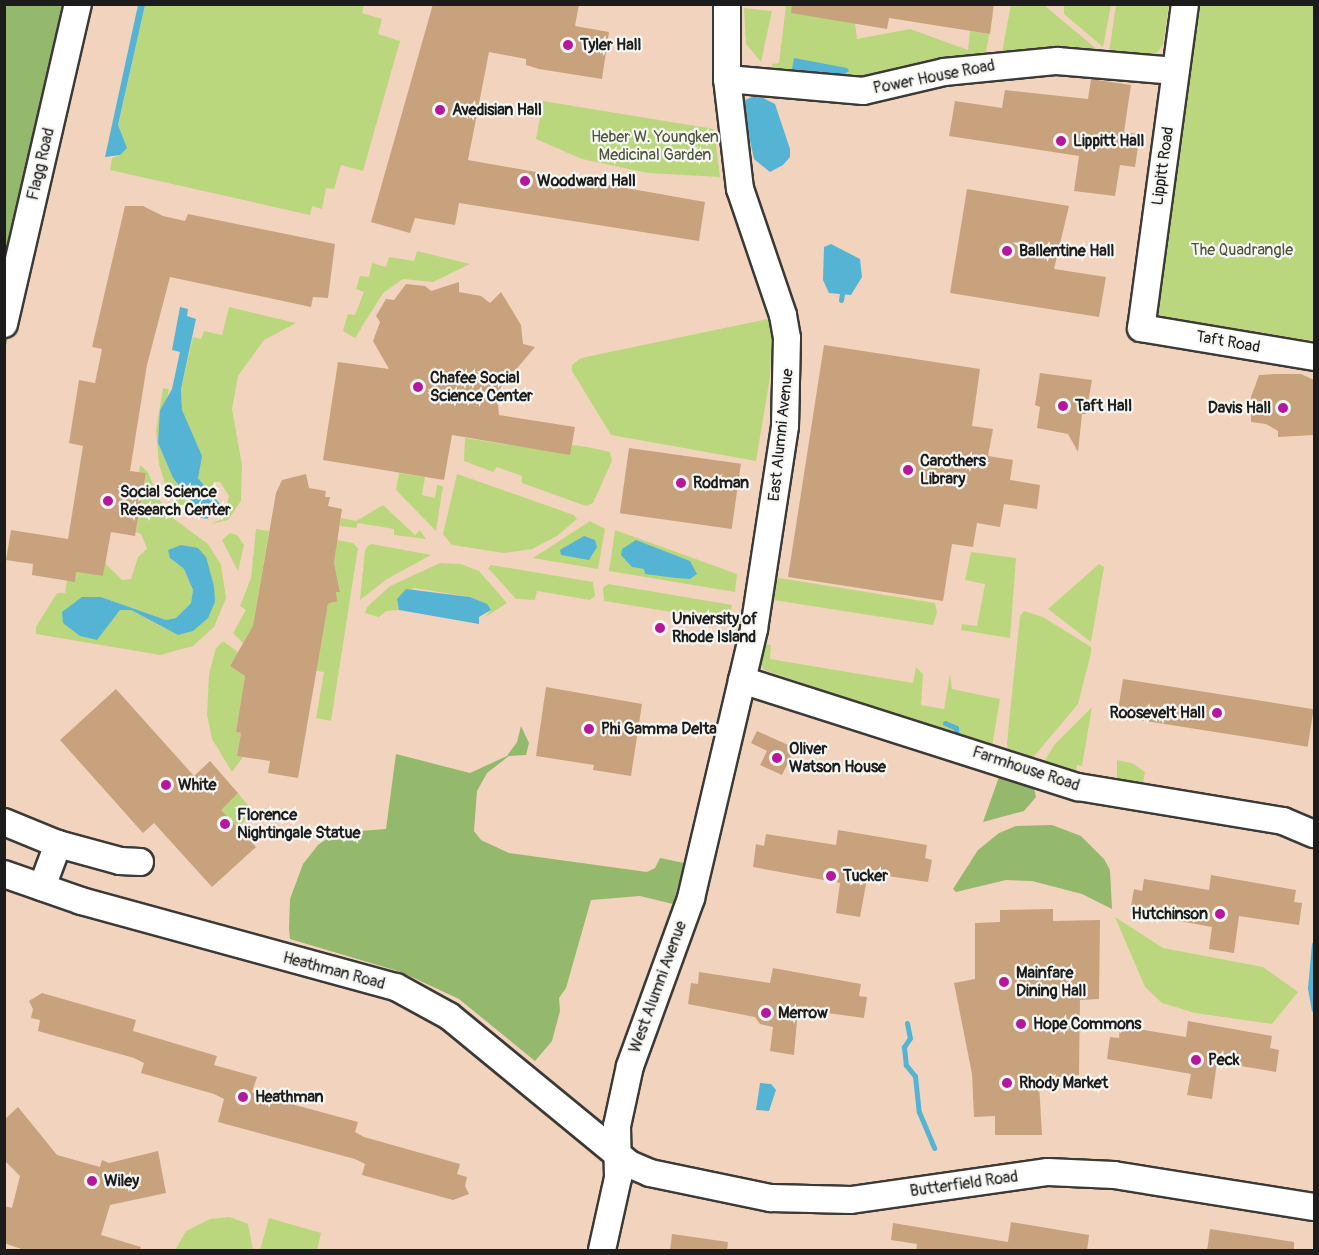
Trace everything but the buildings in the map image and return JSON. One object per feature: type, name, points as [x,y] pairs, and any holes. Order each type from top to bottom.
[{"type":"street","name":"Flagg Road","points":[[4,324],[78,4]]},
{"type":"street","name":"East Alumni Avenue","points":[[727,4],[727,79],[740,189],[783,315],[789,364],[779,467],[759,603],[732,726]]},
{"type":"street","name":"Lippitt Road","points":[[1141,328],[1185,4]]},
{"type":"street","name":"Power House Road","points":[[727,79],[863,91],[944,72],[1057,61],[1176,71]]},
{"type":"street","name":"Taft Road","points":[[1141,328],[1314,357]]},
{"type":"street","name":"Farmhouse Road","points":[[742,680],[1078,787],[1283,821],[1314,834]]},
{"type":"street","name":"West Alumni Avenue","points":[[602,1251],[617,1183],[617,1126],[630,1066],[691,898],[732,726]]},
{"type":"street","points":[[4,822],[58,844],[120,861],[140,862]]},
{"type":"street","points":[[42,887],[58,844]]},
{"type":"street","name":"Heathman Road","points":[[4,874],[42,887],[396,987],[449,1016],[618,1155]]},
{"type":"street","name":"Butterfield Road","points":[[618,1155],[641,1170],[771,1198],[851,1200],[1047,1172],[1114,1175],[1314,1207]]},
{"type":"shaded area","name":"University of Rhode Island","points":[[5,5],[1314,5],[1314,1250],[5,1250]]},
{"type":"green space","points":[[1011,4],[1044,5],[1100,52],[1001,58]]},
{"type":"green space","name":"The Quadrangle","points":[[1302,4],[1314,6],[1314,341],[1153,315],[1197,5]]},
{"type":"green space","points":[[5,5],[83,5],[5,350]]},
{"type":"green space","points":[[145,5],[364,5],[362,13],[382,19],[378,34],[400,41],[363,171],[341,165],[334,189],[326,188],[322,209],[312,206],[310,215],[110,170],[112,158],[120,155],[118,126]]},
{"type":"green space","points":[[786,5],[802,5],[855,23],[857,39],[910,29],[968,50],[970,31],[989,34],[985,59],[874,81],[774,77],[772,64],[779,63]]},
{"type":"green space","points":[[1064,5],[1111,5],[1103,47],[1064,14]]},
{"type":"green space","points":[[1116,5],[1169,5],[1163,45],[1155,55],[1109,52]]},
{"type":"green space","points":[[744,8],[772,11],[761,62],[746,44]]},
{"type":"green space","name":"Heber W. Youngken Medicinal Garden","points":[[543,101],[714,129],[720,177],[648,173],[582,159],[536,139]]},
{"type":"green space","points":[[417,251],[470,264],[433,282],[403,279],[383,293],[355,338],[343,331],[348,314],[355,315],[364,292],[356,289],[360,276],[369,277],[372,263],[386,267],[389,257],[414,261]]},
{"type":"green space","points":[[229,307],[296,323],[264,340],[238,376],[232,409],[242,465],[241,501],[228,520],[211,524],[224,518],[229,496],[220,482],[214,482],[210,491],[198,478],[182,410],[181,389],[193,337],[201,339],[204,331],[222,335]]},
{"type":"green space","points":[[767,319],[772,324],[770,377],[756,461],[611,435],[572,371],[572,365],[581,358]]},
{"type":"green space","points":[[163,388],[169,389],[158,443],[173,478],[194,504],[194,516],[191,517],[167,490],[159,464],[156,430]]},
{"type":"green space","points":[[465,438],[569,454],[572,445],[587,447],[610,452],[612,461],[593,503],[586,506],[522,483],[522,476],[497,467],[493,472],[464,461]]},
{"type":"green space","points":[[140,465],[148,472],[159,499],[174,519],[208,544],[221,565],[226,598],[214,627],[193,646],[160,655],[36,634],[36,627],[57,593],[65,593],[67,580],[75,582],[76,572],[103,576],[105,563],[122,580],[131,579],[138,557],[147,549],[141,534],[136,532],[146,474],[139,472]],"holes":[[[170,558],[214,586],[176,618],[191,603],[193,590],[184,569]],[[82,597],[101,597],[166,620],[176,618],[164,628],[131,610]]]},
{"type":"green space","points":[[399,473],[425,477],[422,495],[435,498],[437,485],[443,486],[436,531],[396,490]]},
{"type":"green space","points":[[457,474],[574,515],[577,519],[557,536],[532,549],[504,553],[452,545],[443,534]]},
{"type":"green space","points":[[383,505],[415,535],[420,530],[426,539],[394,535],[394,529],[358,523],[356,528],[340,526],[341,518],[356,521]]},
{"type":"green space","points":[[590,521],[605,529],[598,569],[533,558]]},
{"type":"green space","points":[[256,529],[269,531],[252,633],[243,643],[233,633],[246,610],[240,606],[251,578]]},
{"type":"green space","points":[[615,530],[737,574],[735,592],[609,571]]},
{"type":"green space","points":[[230,533],[237,535],[244,545],[238,571],[222,540]]},
{"type":"green space","points":[[337,540],[353,543],[358,548],[331,721],[316,718],[324,672],[316,671],[328,604],[333,603],[336,592],[340,591],[334,563]]},
{"type":"green space","points":[[369,545],[431,555],[387,579],[360,600],[365,550]]},
{"type":"green space","points":[[971,552],[1016,558],[1010,638],[961,630],[962,624],[977,626],[985,584],[965,580]]},
{"type":"green space","points":[[440,563],[461,564],[479,571],[507,603],[485,617],[491,610],[470,597],[414,588],[397,599],[399,610],[386,611],[379,617],[365,613],[367,607],[390,586]]},
{"type":"green space","points":[[1099,564],[1104,567],[1091,642],[1048,609]]},
{"type":"green space","points":[[491,565],[593,582],[595,596],[590,600],[537,591],[535,600],[516,599],[488,568]]},
{"type":"green space","points":[[773,577],[935,603],[937,613],[933,625],[767,599]]},
{"type":"green space","points":[[608,584],[732,605],[730,617],[685,610],[684,614],[604,601],[603,588]]},
{"type":"green space","points":[[1024,611],[1043,617],[1091,647],[1078,704],[1031,760],[1008,753],[1007,742],[1020,616]]},
{"type":"green space","points":[[223,641],[238,652],[230,666],[245,676],[236,732],[241,733],[237,756],[243,757],[232,772],[212,739],[207,715],[209,674],[216,648]]},
{"type":"green space","points":[[765,644],[771,645],[770,659],[913,683],[916,667],[923,674],[921,705],[944,709],[950,674],[952,689],[1000,699],[992,747],[764,670],[758,657]]},
{"type":"green space","points":[[1092,707],[1082,766],[1077,765],[1076,773],[1043,764],[1054,745]]},
{"type":"green space","points":[[521,726],[529,743],[526,755],[509,756],[487,773],[477,791],[474,831],[481,840],[509,853],[647,872],[655,868],[660,858],[684,863],[673,904],[640,896],[591,900],[566,988],[559,998],[560,1011],[552,1041],[535,1061],[459,999],[401,972],[290,939],[289,929],[290,899],[303,864],[318,845],[335,833],[386,829],[396,754],[470,773],[507,756],[517,742]]},
{"type":"green space","points":[[1117,760],[1132,763],[1145,772],[1142,787],[1117,780]]},
{"type":"green space","points":[[999,777],[1034,789],[1036,797],[1024,811],[983,822]]},
{"type":"green space","points":[[238,793],[254,813],[212,847],[196,827]]},
{"type":"green space","points":[[1052,825],[1081,836],[1104,859],[1110,870],[1112,909],[1082,894],[1032,881],[1006,880],[956,892],[953,889],[978,850],[999,833],[1016,826]]},
{"type":"green space","points":[[1115,917],[1163,948],[1263,967],[1298,992],[1272,1024],[1195,1013],[1162,1003],[1145,987]]},
{"type":"green space","points":[[230,1217],[248,1224],[253,1250],[175,1250],[186,1231],[210,1219]]},
{"type":"green space","points":[[269,1218],[321,1233],[317,1250],[260,1250]]},
{"type":"water","points":[[138,5],[145,5],[118,125],[127,148],[120,155],[105,157]]},
{"type":"water","points":[[794,58],[847,68],[849,71],[840,77],[801,75],[792,69]]},
{"type":"water","points":[[757,95],[775,104],[790,149],[790,157],[783,165],[770,172],[754,159],[746,122],[745,100]]},
{"type":"water","points":[[831,244],[860,259],[862,277],[851,295],[829,293],[823,280],[824,247]]},
{"type":"water","points":[[180,307],[188,309],[187,316],[196,319],[181,389],[182,410],[202,456],[198,478],[220,504],[216,513],[207,519],[194,516],[194,504],[173,478],[158,443],[160,410],[172,389],[180,352],[172,350]]},
{"type":"water","points":[[584,536],[595,540],[597,547],[589,560],[561,555],[560,550]]},
{"type":"water","points":[[636,540],[690,561],[697,574],[690,579],[676,578],[645,574],[644,569],[632,567],[621,555],[622,549]]},
{"type":"water","points":[[181,545],[198,548],[206,557],[214,586],[215,602],[208,618],[193,631],[178,635],[131,610],[120,610],[97,640],[80,636],[63,623],[62,612],[82,597],[101,597],[166,620],[176,618],[191,603],[193,590],[184,569],[170,558],[168,550]]},
{"type":"water","points":[[406,589],[470,597],[487,604],[491,610],[479,617],[479,624],[399,610],[397,599]]},
{"type":"water","points":[[760,1083],[771,1084],[776,1090],[769,1111],[756,1110]]},
{"type":"waterway","points":[[841,300],[842,294]]},
{"type":"waterway","points":[[945,723],[956,728],[957,740]]},
{"type":"waterway","points":[[1314,944],[1310,988],[1314,1010]]},
{"type":"waterway","points":[[907,1023],[910,1038],[904,1047],[906,1065],[915,1076],[919,1112],[934,1148]]},
{"type":"place","name":"Tyler Hall","points":[[568,45]]},
{"type":"place","name":"Avedisian Hall","points":[[440,110]]},
{"type":"place","name":"Lippitt Hall","points":[[1061,141]]},
{"type":"place","name":"Woodward Hall","points":[[525,181]]},
{"type":"place","name":"Ballentine Hall","points":[[1007,251]]},
{"type":"place","name":"Chafee Social Science Center","points":[[418,387]]},
{"type":"place","name":"Taft Hall","points":[[1063,406]]},
{"type":"place","name":"Davis Hall","points":[[1283,408]]},
{"type":"place","name":"Carothers Library","points":[[908,470]]},
{"type":"place","name":"Rodman","points":[[681,483]]},
{"type":"place","name":"Social Science Research Center","points":[[108,501]]},
{"type":"place","name":"University of Rhode Island","points":[[660,628]]},
{"type":"place","name":"Roosevelt Hall","points":[[1217,713]]},
{"type":"place","name":"Phi Gamma Delta","points":[[589,729]]},
{"type":"place","name":"Oliver Watson House","points":[[777,758]]},
{"type":"place","name":"White","points":[[166,785]]},
{"type":"place","name":"Florence Nightingale Statue","points":[[225,824]]},
{"type":"place","name":"Tucker","points":[[831,876]]},
{"type":"place","name":"Hutchinson","points":[[1220,914]]},
{"type":"place","name":"Mainfare Dining Hall","points":[[1004,982]]},
{"type":"place","name":"Merrow","points":[[766,1013]]},
{"type":"place","name":"Hope Commons","points":[[1021,1024]]},
{"type":"place","name":"Peck","points":[[1196,1060]]},
{"type":"place","name":"Rhody Market","points":[[1007,1083]]},
{"type":"place","name":"Heathman","points":[[243,1097]]},
{"type":"place","name":"Wiley","points":[[92,1181]]}]
